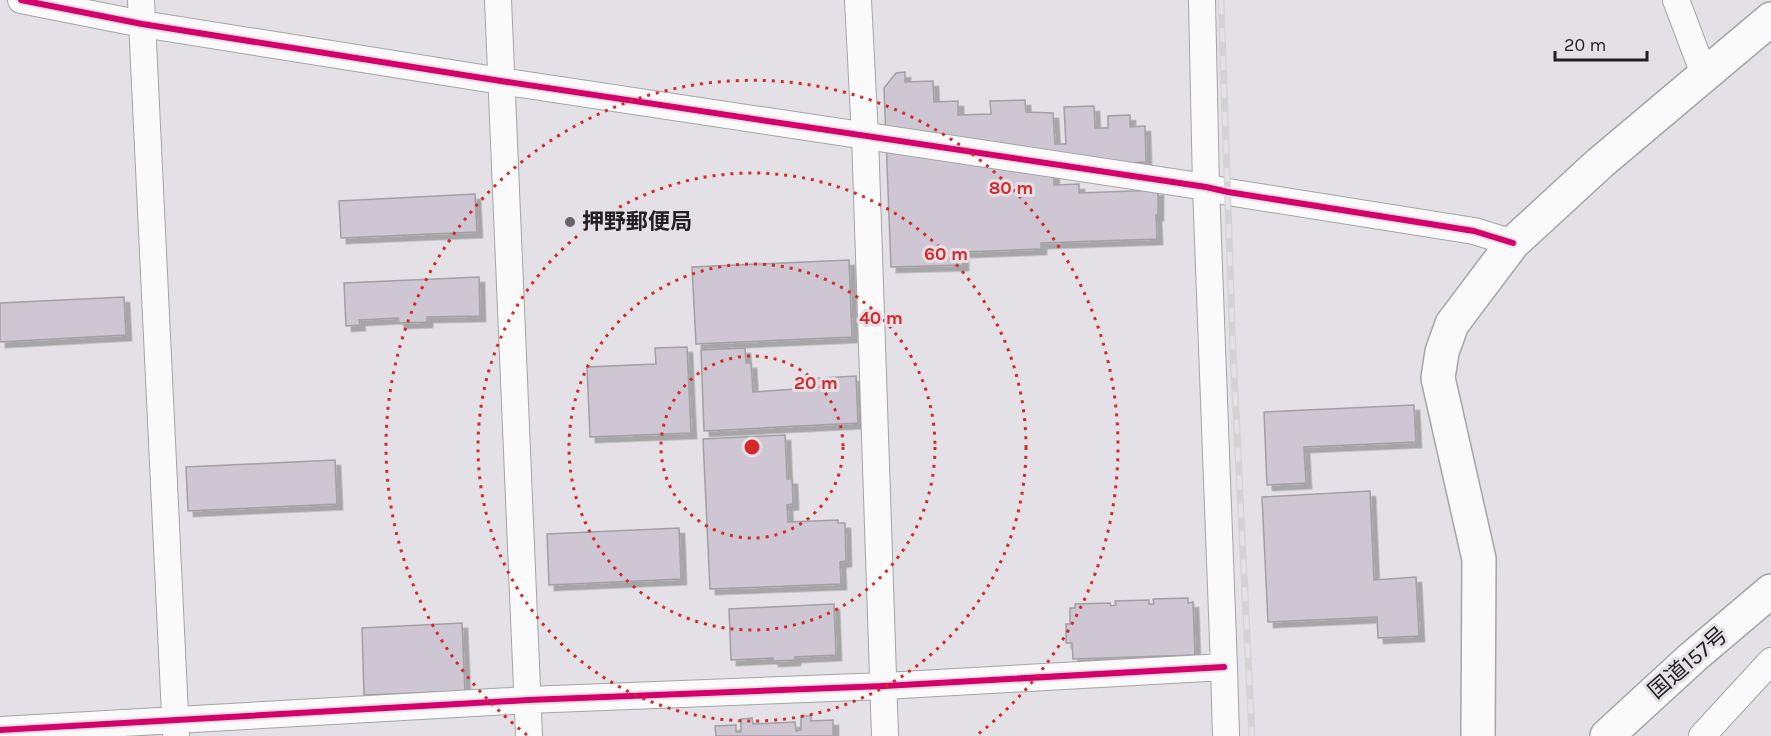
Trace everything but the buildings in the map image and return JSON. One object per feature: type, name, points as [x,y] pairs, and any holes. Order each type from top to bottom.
[{"type":"main road","points":[[1478,736],[1479,559],[1438,378],[1442,352],[1452,324],[1513,243],[1600,163],[1771,19]]},
{"type":"main road","name":"国道157号","points":[[1607,736],[1693,657],[1771,591]]},
{"type":"street","points":[[21,0],[142,12],[501,81],[1206,187],[1474,231],[1513,243]]},
{"type":"street","points":[[498,0],[529,736]]},
{"type":"street","points":[[858,0],[865,136],[885,736]]},
{"type":"street","points":[[1202,0],[1206,187],[1226,736]]},
{"type":"street","points":[[1676,0],[1704,75]]},
{"type":"street","points":[[142,12],[176,728]]},
{"type":"street","points":[[1702,736],[1771,661]]},
{"type":"street","points":[[0,730],[176,728],[528,700],[884,686],[1224,667]]},
{"type":"railway","points":[[1221,0],[1233,351],[1252,736]]},
{"type":"cycle path","points":[[21,0],[142,24],[501,81],[1206,187],[1474,231],[1513,243]]},
{"type":"cycle path","points":[[0,730],[528,700],[884,686],[1224,667]]},
{"type":"place","name":"押野郵便局","points":[[570,222]]}]
